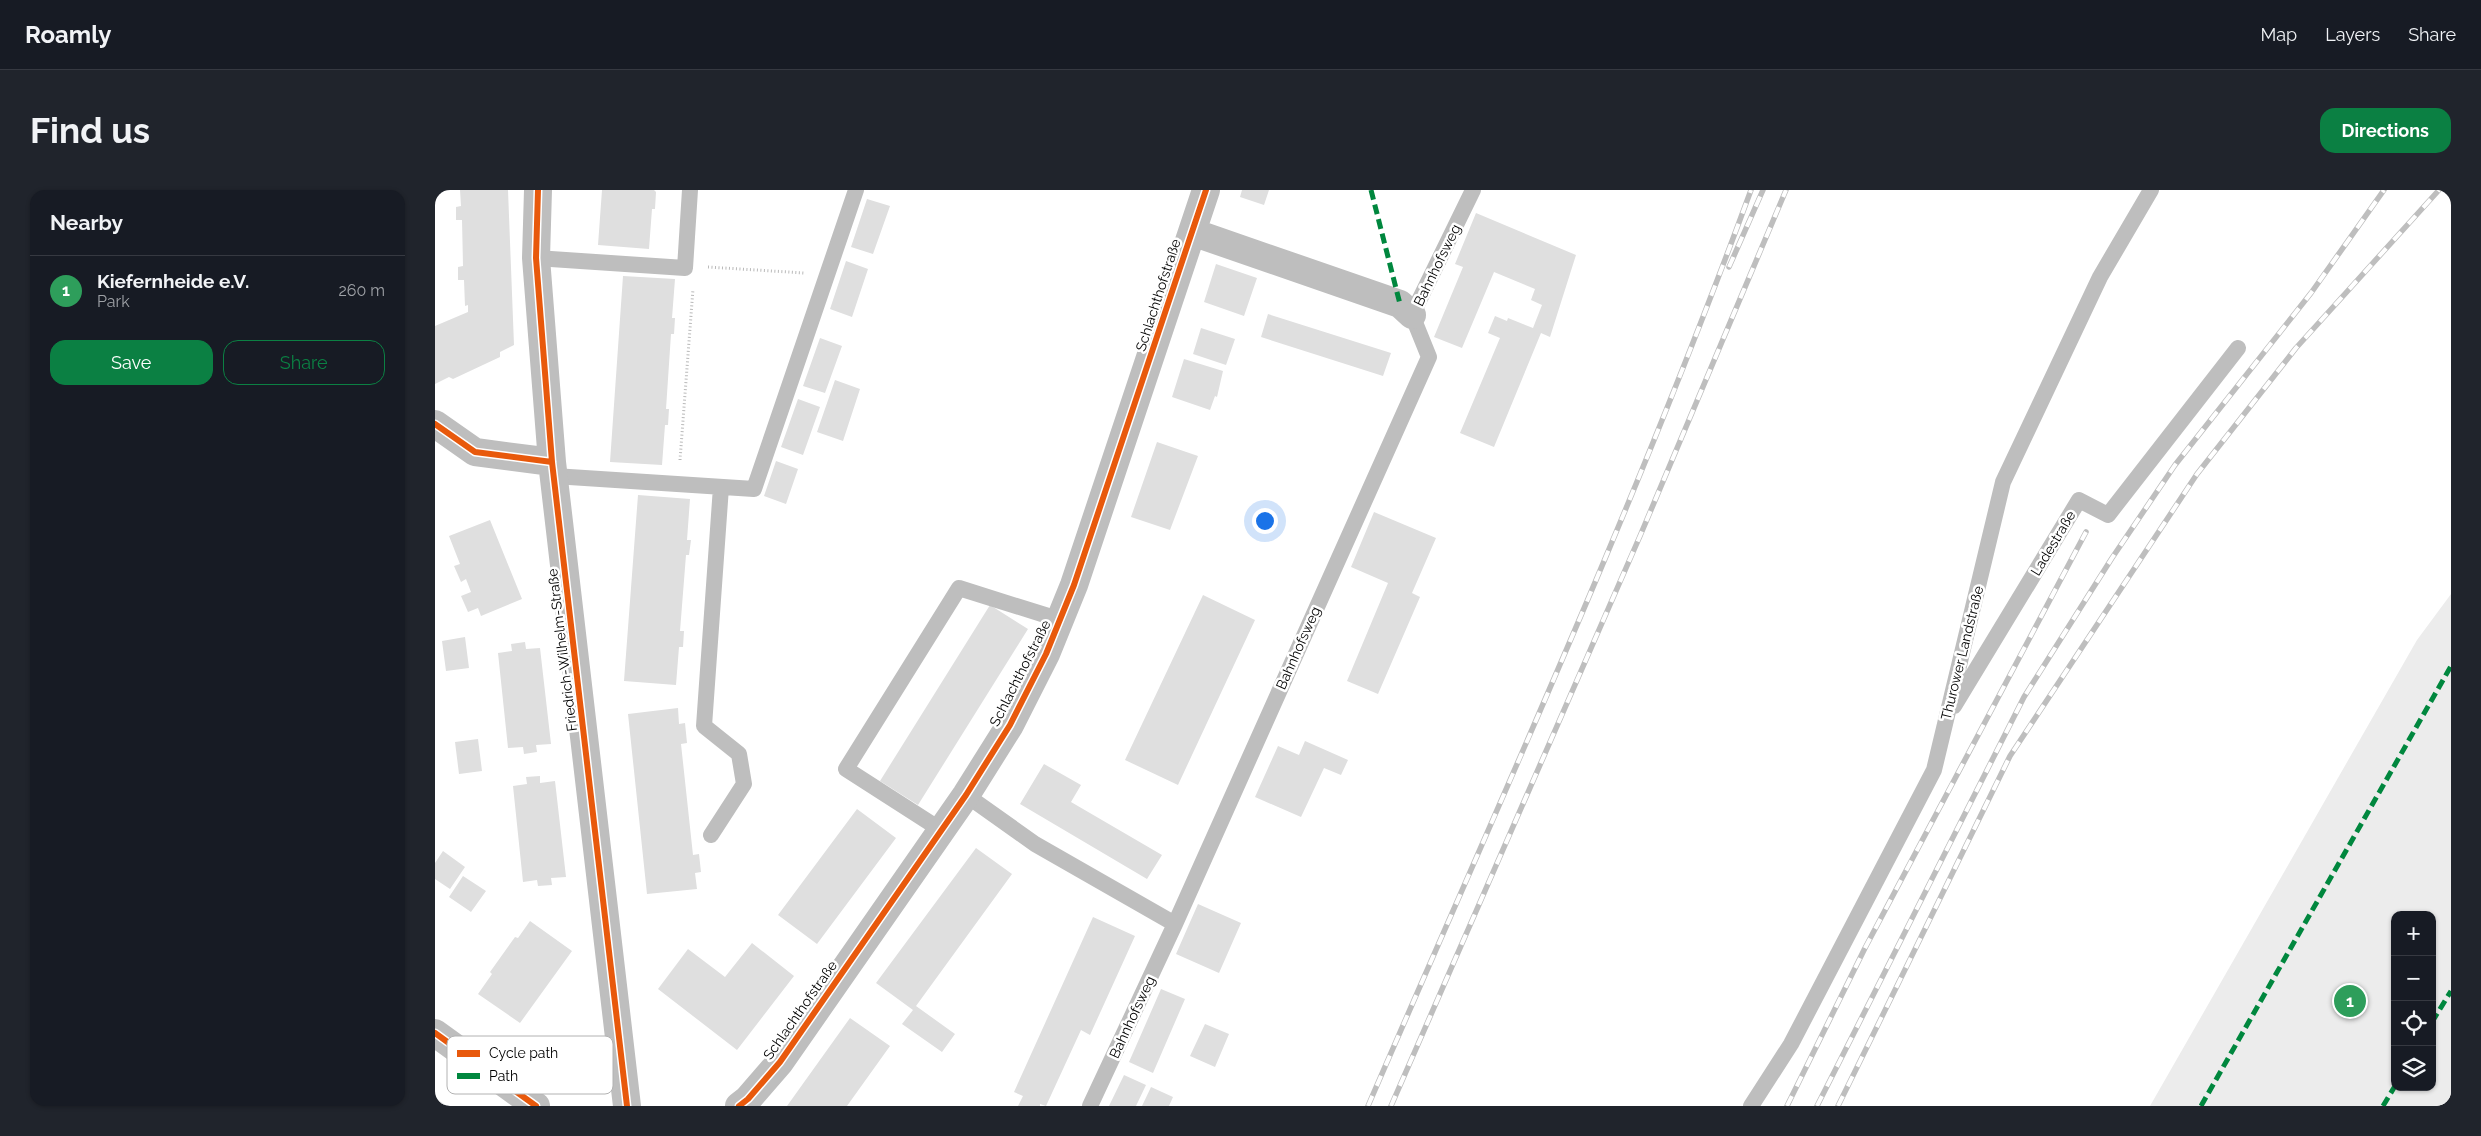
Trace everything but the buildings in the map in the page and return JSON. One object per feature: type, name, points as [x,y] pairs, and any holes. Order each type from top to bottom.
[{"type":"street","name":"Friedrich-Wilhelm-Straße","points":[[538,190],[536,258],[553,469],[627,1106]]},
{"type":"street","name":"Schlachthofstraße","points":[[739,1106],[748,1100],[780,1062],[966,795],[1010,725],[1061,620],[1206,190]]},
{"type":"street","points":[[1192,232],[1400,304],[1412,315]]},
{"type":"street","points":[[435,424],[475,452],[553,469]]},
{"type":"street","points":[[435,1033],[447,1042]]},
{"type":"street","points":[[519,1094],[536,1106]]},
{"type":"lane","points":[[536,258],[689,267],[690,190]]},
{"type":"lane","points":[[553,469],[678,484],[754,489],[856,190]]},
{"type":"lane","name":"Bahnhofsweg","points":[[1090,1106],[1175,924],[1429,357],[1412,315],[1473,190]]},
{"type":"lane","name":"Thurower Landstraße","points":[[1751,1106],[1791,1044],[1934,770],[2003,482],[2100,277],[2151,190]]},
{"type":"lane","name":"Ladestraße","points":[[1946,719],[2079,500],[2108,515],[2239,348]]},
{"type":"lane","points":[[711,835],[744,784],[739,754],[704,726],[721,487]]},
{"type":"lane","points":[[941,830],[846,769],[959,588],[1061,620]]},
{"type":"lane","points":[[966,795],[1035,844],[1175,924]]},
{"type":"path","points":[[678,484],[689,267],[827,275]]},
{"type":"shaded area","points":[[2451,594],[2451,1106],[2150,1106],[2417,640]]},
{"type":"railway","points":[[1368,1106],[1614,537],[1707,306],[1751,190]]},
{"type":"railway","points":[[1729,267],[1763,190]]},
{"type":"railway","points":[[1391,1106],[1640,536],[1786,190]]},
{"type":"railway","points":[[1817,1106],[2024,697],[2112,558],[2175,465],[2311,293],[2384,190]]},
{"type":"railway","points":[[1838,1106],[2010,756],[2197,474],[2296,348],[2439,190]]},
{"type":"railway","points":[[1787,1106],[1865,948],[2086,532]]},
{"type":"marked path","points":[[1371,190],[1400,304]]},
{"type":"marked path","points":[[2201,1106],[2451,666]]},
{"type":"marked path","points":[[2436,1015],[2451,991]]},
{"type":"marked path","points":[[2383,1106],[2392,1091]]},
{"type":"cycle path","points":[[538,190],[536,258],[552,462],[627,1106]]},
{"type":"cycle path","points":[[739,1106],[748,1099],[780,1062],[966,795],[1010,725],[1046,654],[1074,585],[1206,190]]},
{"type":"cycle path","points":[[435,424],[475,452],[552,462]]},
{"type":"cycle path","points":[[435,1033],[447,1042]]},
{"type":"cycle path","points":[[519,1094],[536,1106]]},
{"type":"place","name":"Kiefernheide e.V.","points":[[2350,1001]]}]
